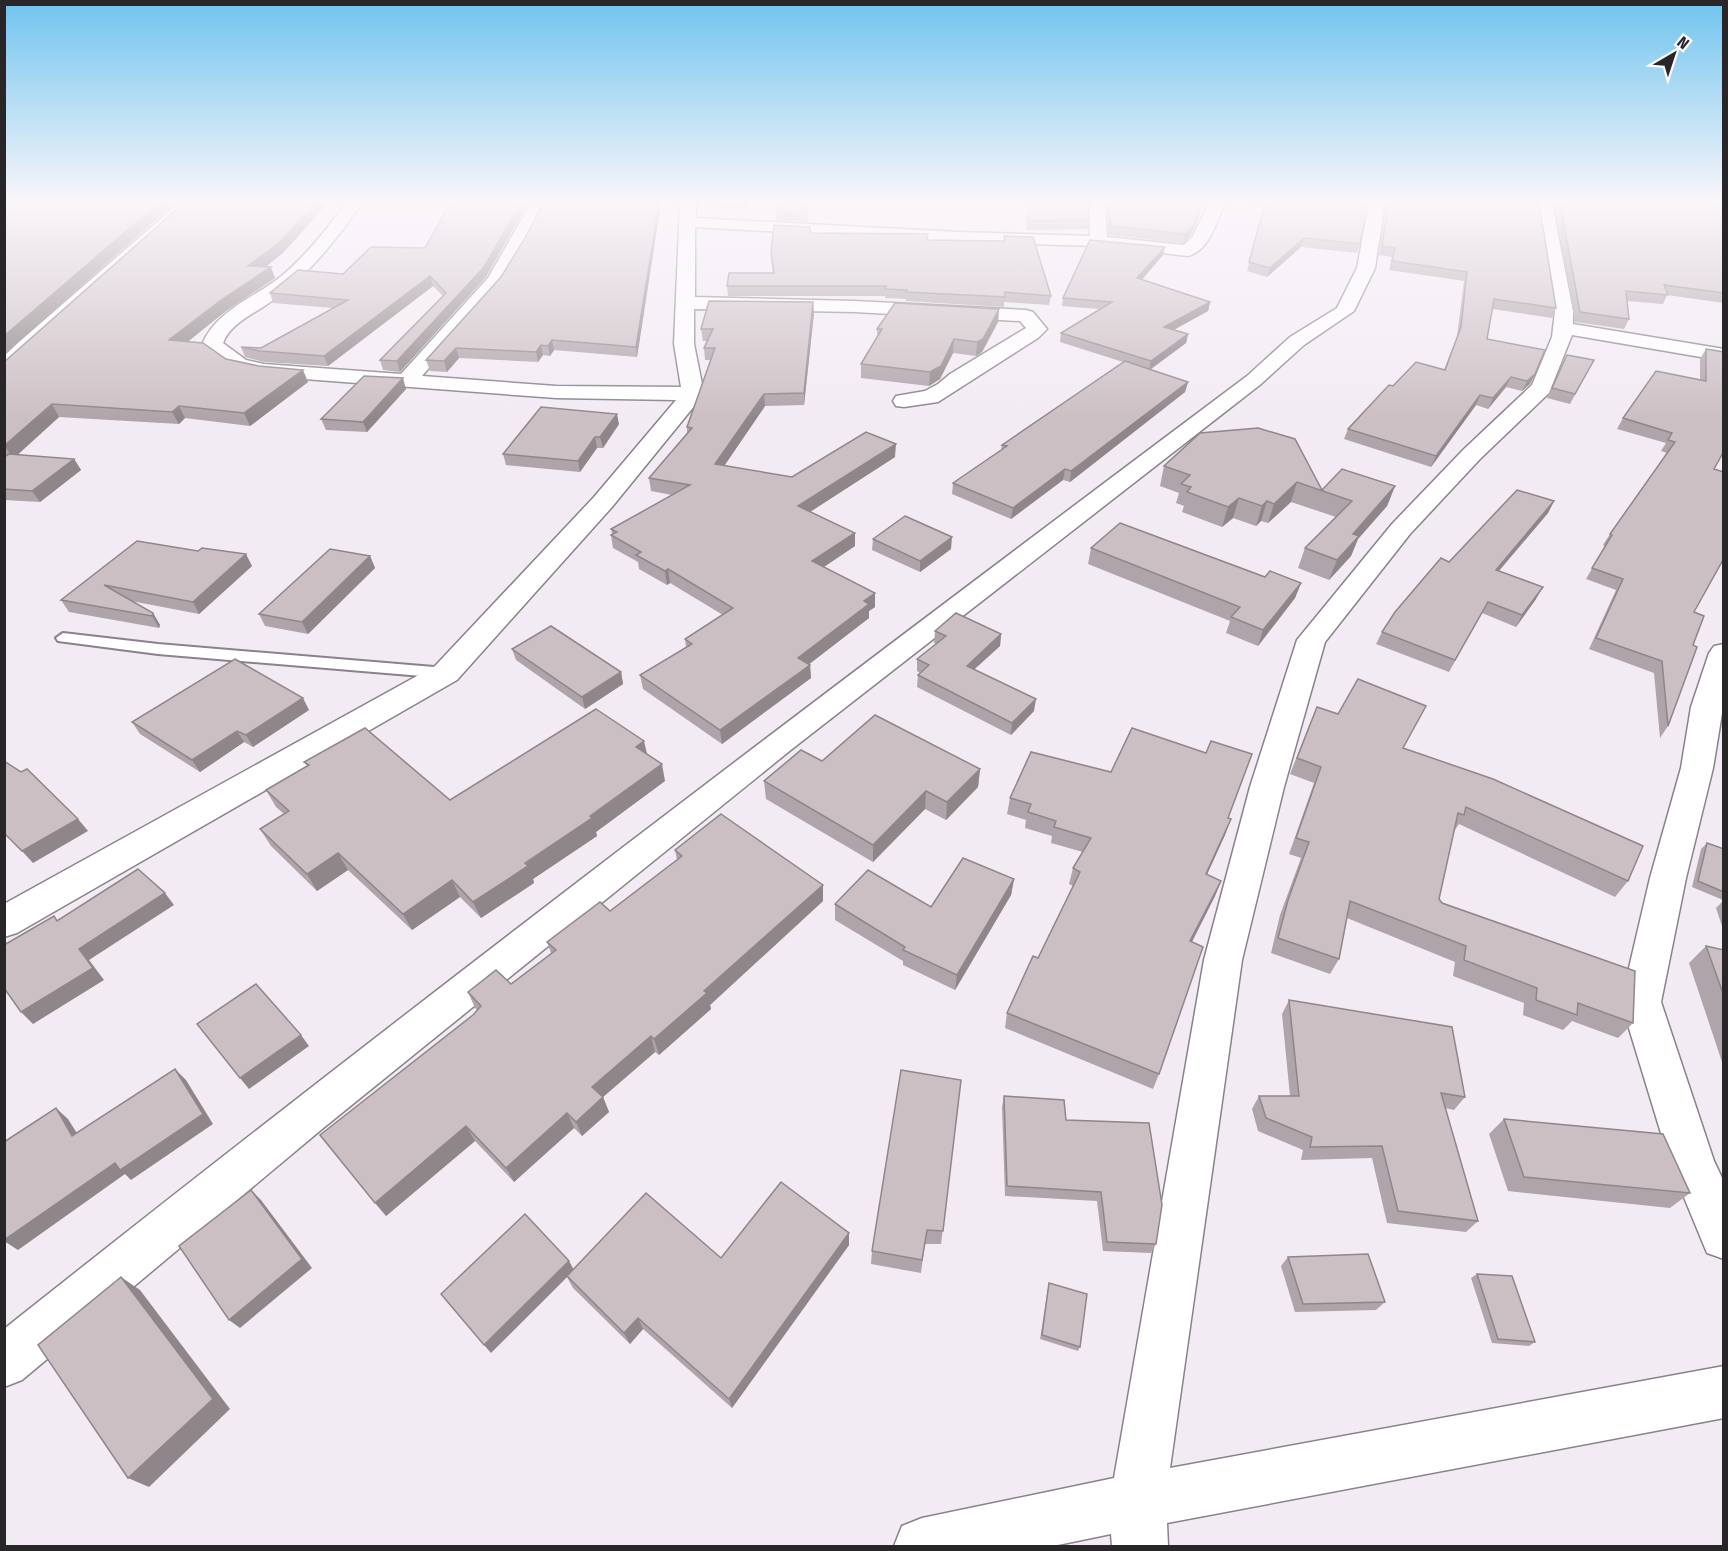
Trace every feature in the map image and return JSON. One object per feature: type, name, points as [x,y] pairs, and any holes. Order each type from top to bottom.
[{"type":"street","points":[[4,368],[105,275]]},
{"type":"street","points":[[291,275],[270,295],[222,328],[213,339],[212,345],[239,365],[264,370],[556,392],[693,394]]},
{"type":"street","points":[[407,380],[499,275]]},
{"type":"street","points":[[685,275],[684,344],[693,394]]},
{"type":"street","points":[[4,1362],[307,1115],[780,741],[1254,380],[1297,341],[1345,311],[1362,275]]},
{"type":"street","points":[[1139,1524],[1223,960],[1267,787],[1311,640],[1401,529],[1472,454],[1541,388],[1562,337],[1564,311],[1557,275]]},
{"type":"street","points":[[684,303],[816,303],[1026,316],[1035,323],[1037,329],[957,378],[946,389],[930,397],[904,400]]},
{"type":"street","points":[[1562,328],[1724,355]]},
{"type":"street","points":[[4,922],[446,673],[603,502],[693,394]]},
{"type":"street","points":[[1724,653],[1715,708],[1668,878],[1641,1002],[1693,1166],[1724,1236]]},
{"type":"street","points":[[922,1546],[1139,1524],[1724,1392]]},
{"type":"lane","points":[[63,638],[158,649],[446,673]]},
{"type":"building","points":[[4,275],[75,275],[4,336]]},
{"type":"building","points":[[102,275],[258,275],[221,300],[169,340],[203,343],[226,359],[259,366],[303,370],[244,413],[179,406],[172,412],[52,404],[4,446],[4,362]]},
{"type":"building","points":[[291,275],[476,275],[397,361],[380,360],[446,293],[430,276],[324,356],[260,351],[241,347],[261,348],[348,300],[270,293]]},
{"type":"building","points":[[647,275],[636,347],[552,340],[548,346],[541,345],[536,352],[456,348],[444,361],[426,360],[501,277]]},
{"type":"building","points":[[729,275],[1045,275],[1051,296],[1005,292],[1005,297],[906,292],[907,290],[885,289],[886,286],[727,286]]},
{"type":"building","points":[[1074,275],[1139,275],[1137,278],[1210,302],[1164,327],[1188,334],[1151,361],[1061,333],[1112,302],[1063,298]]},
{"type":"building","points":[[1467,275],[1551,275],[1556,308],[1494,299],[1487,339],[1545,350],[1535,374],[1527,381],[1511,377],[1493,398],[1480,395],[1436,456],[1348,429],[1389,385],[1393,386],[1416,362],[1445,370],[1461,327]]},
{"type":"building","points":[[1573,275],[1724,275],[1724,293],[1664,285],[1668,295],[1626,291],[1629,319],[1580,312]]},
{"type":"building","points":[[709,301],[813,302],[804,393],[764,394],[715,464],[792,477],[866,432],[896,444],[798,506],[855,533],[812,561],[875,593],[864,601],[869,604],[798,658],[810,665],[720,730],[640,675],[692,644],[685,639],[733,608],[668,569],[665,571],[636,555],[641,552],[611,535],[617,532],[611,529],[690,485],[649,478],[692,428],[687,427],[715,348],[704,348],[713,329],[701,329]]},
{"type":"building","points":[[895,303],[999,309],[983,339],[977,342],[954,339],[941,366],[930,372],[861,364],[882,329],[877,329]]},
{"type":"building","points":[[1706,349],[1724,352],[1724,451],[1714,469],[1724,472],[1724,558],[1694,612],[1704,616],[1693,645],[1697,647],[1668,726],[1662,661],[1596,638],[1623,579],[1592,568],[1612,535],[1610,534],[1675,442],[1668,440],[1672,433],[1623,418],[1656,371],[1706,381]]},
{"type":"building","points":[[1567,355],[1594,360],[1575,394],[1552,388]]},
{"type":"building","points":[[1125,361],[1188,382],[1071,471],[1065,469],[1013,508],[953,483],[1007,446],[1002,445]]},
{"type":"building","points":[[364,376],[403,378],[363,422],[321,419]]},
{"type":"building","points":[[541,407],[617,414],[600,437],[595,437],[578,461],[503,454]]},
{"type":"building","points":[[1258,428],[1295,439],[1322,490],[1342,469],[1395,486],[1353,534],[1359,536],[1337,560],[1305,548],[1352,501],[1297,482],[1274,504],[1267,501],[1262,506],[1239,498],[1228,507],[1187,492],[1191,487],[1181,484],[1190,475],[1164,466],[1200,433]]},
{"type":"building","points":[[9,454],[74,459],[32,491],[4,489],[4,457]]},
{"type":"building","points":[[1517,490],[1554,501],[1496,570],[1543,587],[1522,615],[1488,602],[1455,660],[1382,632],[1395,612],[1441,558],[1449,562]]},
{"type":"building","points":[[905,516],[952,537],[920,561],[873,539]]},
{"type":"building","points":[[1120,523],[1265,577],[1270,571],[1301,583],[1263,630],[1231,617],[1240,607],[1091,548]]},
{"type":"building","points":[[137,541],[198,551],[202,548],[246,554],[193,602],[104,585],[153,613],[152,616],[61,600]]},
{"type":"building","points":[[330,549],[370,556],[302,622],[259,614]]},
{"type":"building","points":[[956,613],[1001,634],[967,666],[1036,699],[1012,723],[918,675],[929,665],[917,659],[946,636],[935,631]]},
{"type":"building","points":[[551,626],[621,672],[582,697],[512,649]]},
{"type":"building","points":[[235,659],[303,698],[246,735],[237,731],[192,760],[132,722]]},
{"type":"building","points":[[1358,679],[1426,706],[1403,748],[1493,779],[1643,846],[1628,881],[1466,807],[1464,815],[1458,813],[1439,899],[1442,903],[1635,971],[1633,1023],[1578,1003],[1577,1015],[1536,1000],[1537,988],[1464,960],[1466,946],[1350,901],[1339,959],[1278,938],[1288,900],[1309,842],[1296,838],[1321,767],[1297,758],[1317,707],[1338,714]]},
{"type":"building","points":[[596,709],[644,741],[636,747],[662,764],[590,816],[592,818],[525,863],[528,866],[473,902],[452,880],[403,914],[338,853],[307,874],[260,829],[289,811],[266,790],[309,765],[304,762],[365,728],[450,800]]},
{"type":"building","points":[[875,715],[980,769],[947,802],[926,791],[873,845],[764,781],[801,750],[822,761]]},
{"type":"building","points":[[1132,728],[1206,753],[1211,741],[1252,754],[1228,818],[1231,819],[1206,874],[1221,881],[1190,941],[1203,947],[1159,1074],[1007,1013],[1033,956],[1038,958],[1080,872],[1073,868],[1091,838],[1054,827],[1056,821],[1028,812],[1031,804],[1010,798],[1031,752],[1111,772]]},
{"type":"building","points":[[4,761],[21,772],[27,769],[78,819],[22,851],[4,833]]},
{"type":"building","points":[[721,814],[823,885],[704,991],[707,993],[654,1039],[651,1036],[592,1087],[603,1097],[576,1122],[567,1113],[506,1168],[466,1126],[375,1203],[320,1135],[473,1015],[481,1006],[468,992],[496,970],[511,984],[556,950],[547,942],[600,902],[610,911],[682,856],[675,850]]},
{"type":"building","points":[[1707,843],[1724,849],[1724,892],[1698,881]]},
{"type":"building","points":[[963,858],[1014,879],[957,975],[903,950],[905,947],[835,904],[868,870],[931,907]]},
{"type":"building","points":[[138,869],[165,893],[79,949],[93,968],[21,1012],[4,988],[4,945],[54,916],[57,921]]},
{"type":"building","points":[[1706,946],[1724,950],[1724,996]]},
{"type":"building","points":[[256,984],[301,1035],[240,1078],[197,1024]]},
{"type":"building","points":[[1289,1000],[1452,1027],[1465,1097],[1441,1093],[1478,1221],[1398,1211],[1382,1146],[1310,1147],[1312,1137],[1266,1118],[1259,1096],[1299,1096]]},
{"type":"building","points":[[175,1069],[203,1114],[120,1170],[115,1163],[4,1240],[4,1142],[56,1108],[72,1136]]},
{"type":"building","points":[[901,1070],[961,1080],[943,1231],[927,1230],[922,1260],[872,1251]]},
{"type":"building","points":[[1004,1096],[1064,1100],[1066,1120],[1149,1123],[1162,1205],[1156,1244],[1107,1242],[1101,1192],[1007,1186]]},
{"type":"building","points":[[1504,1119],[1663,1134],[1690,1193],[1524,1177]]},
{"type":"building","points":[[781,1182],[849,1233],[729,1399],[638,1318],[624,1333],[567,1276],[646,1193],[721,1258]]},
{"type":"building","points":[[251,1190],[302,1259],[229,1320],[179,1246]]},
{"type":"building","points":[[525,1214],[569,1261],[484,1345],[441,1294]]},
{"type":"building","points":[[1368,1254],[1385,1302],[1303,1304],[1288,1257]]},
{"type":"building","points":[[1477,1274],[1512,1276],[1535,1342],[1498,1339]]},
{"type":"building","points":[[121,1277],[213,1399],[128,1478],[38,1345]]},
{"type":"building","points":[[1049,1283],[1087,1294],[1080,1347],[1042,1335]]}]
